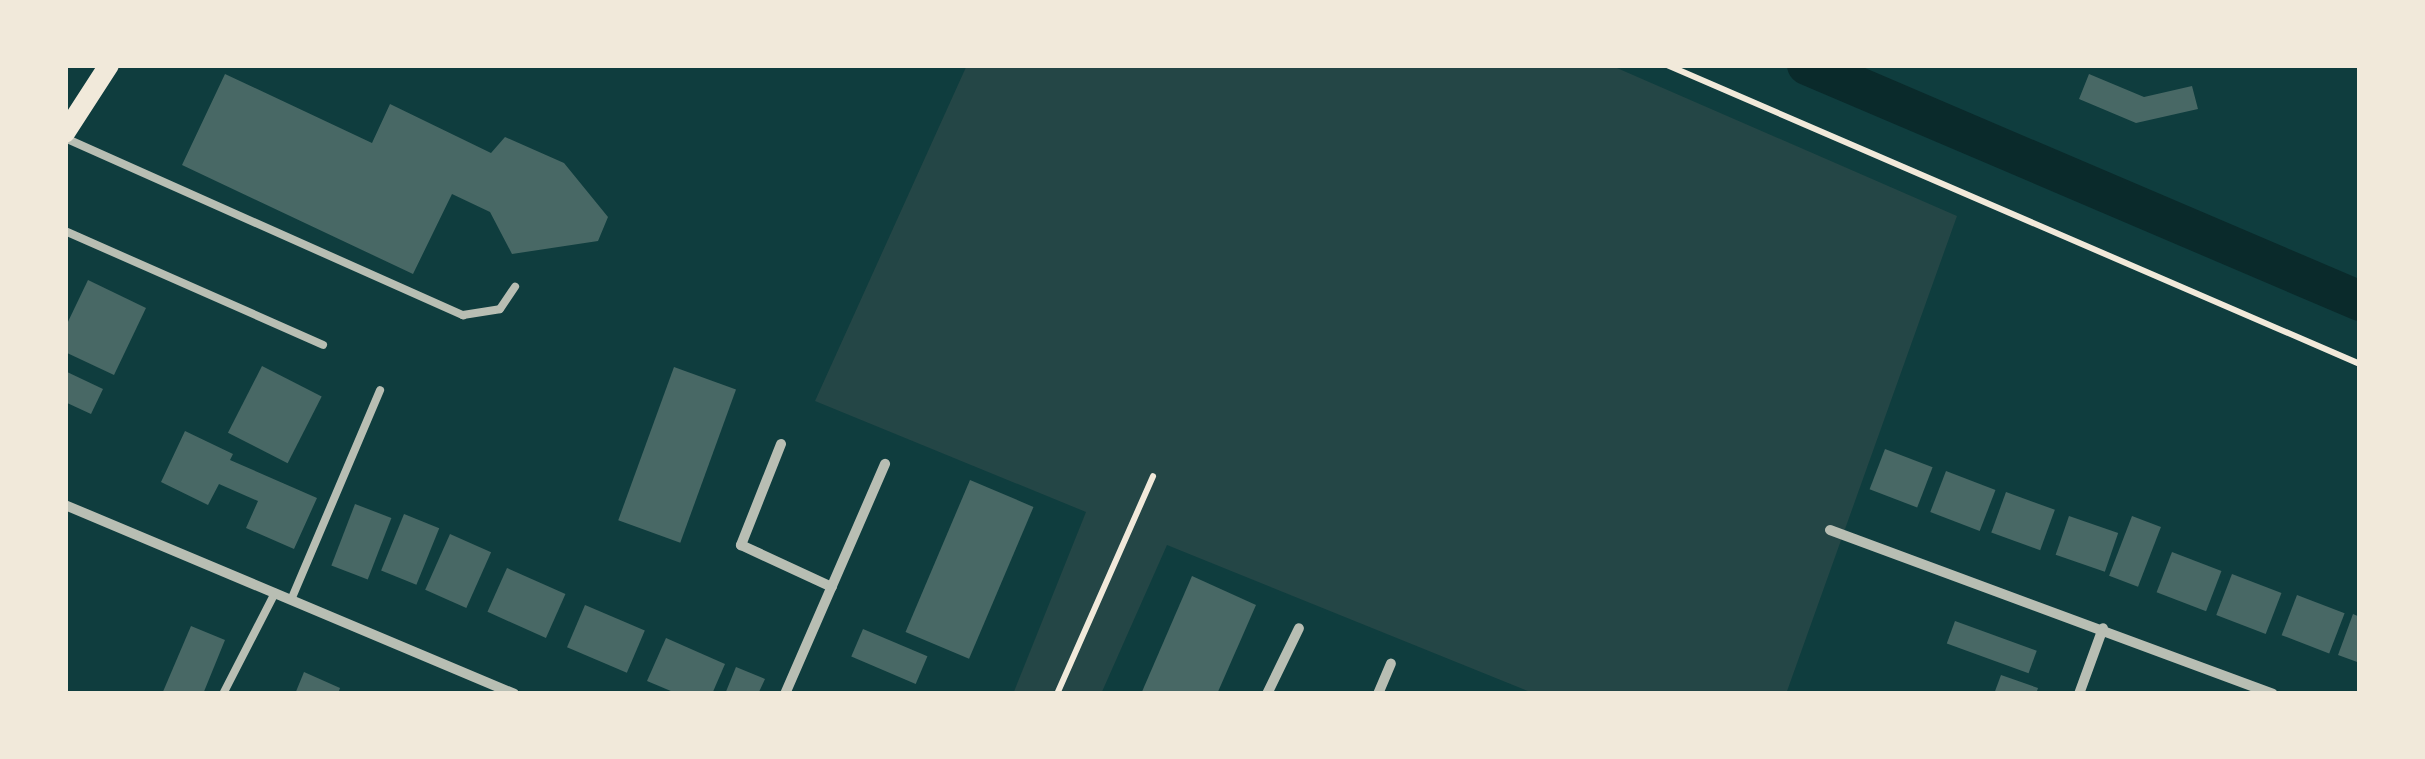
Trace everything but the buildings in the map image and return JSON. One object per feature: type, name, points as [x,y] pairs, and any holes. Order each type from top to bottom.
[{"type":"main road","points":[[65,136],[109,65]]},
{"type":"street","points":[[781,444],[741,545],[832,587]]},
{"type":"street","points":[[785,694],[885,464]]},
{"type":"street","points":[[65,505],[514,694]]},
{"type":"street","points":[[1830,530],[2273,694]]},
{"type":"street","points":[[1267,694],[1299,628]]},
{"type":"street","points":[[2079,694],[2103,628]]},
{"type":"street","points":[[1378,694],[1391,664]]},
{"type":"lane","points":[[65,136],[463,315],[500,309],[514,287]]},
{"type":"lane","points":[[65,231],[323,345]]},
{"type":"lane","points":[[291,600],[380,390]]},
{"type":"lane","points":[[223,694],[275,593]]},
{"type":"path","points":[[1667,65],[2360,364]]},
{"type":"path","points":[[1057,694],[1153,476]]},
{"type":"shaded area","points":[[967,65],[1610,65],[1957,216],[1786,694],[1535,694],[1167,545],[1101,694],[1013,694],[1086,512],[815,401]]},
{"type":"waterway","points":[[1807,65],[2360,301]]}]
